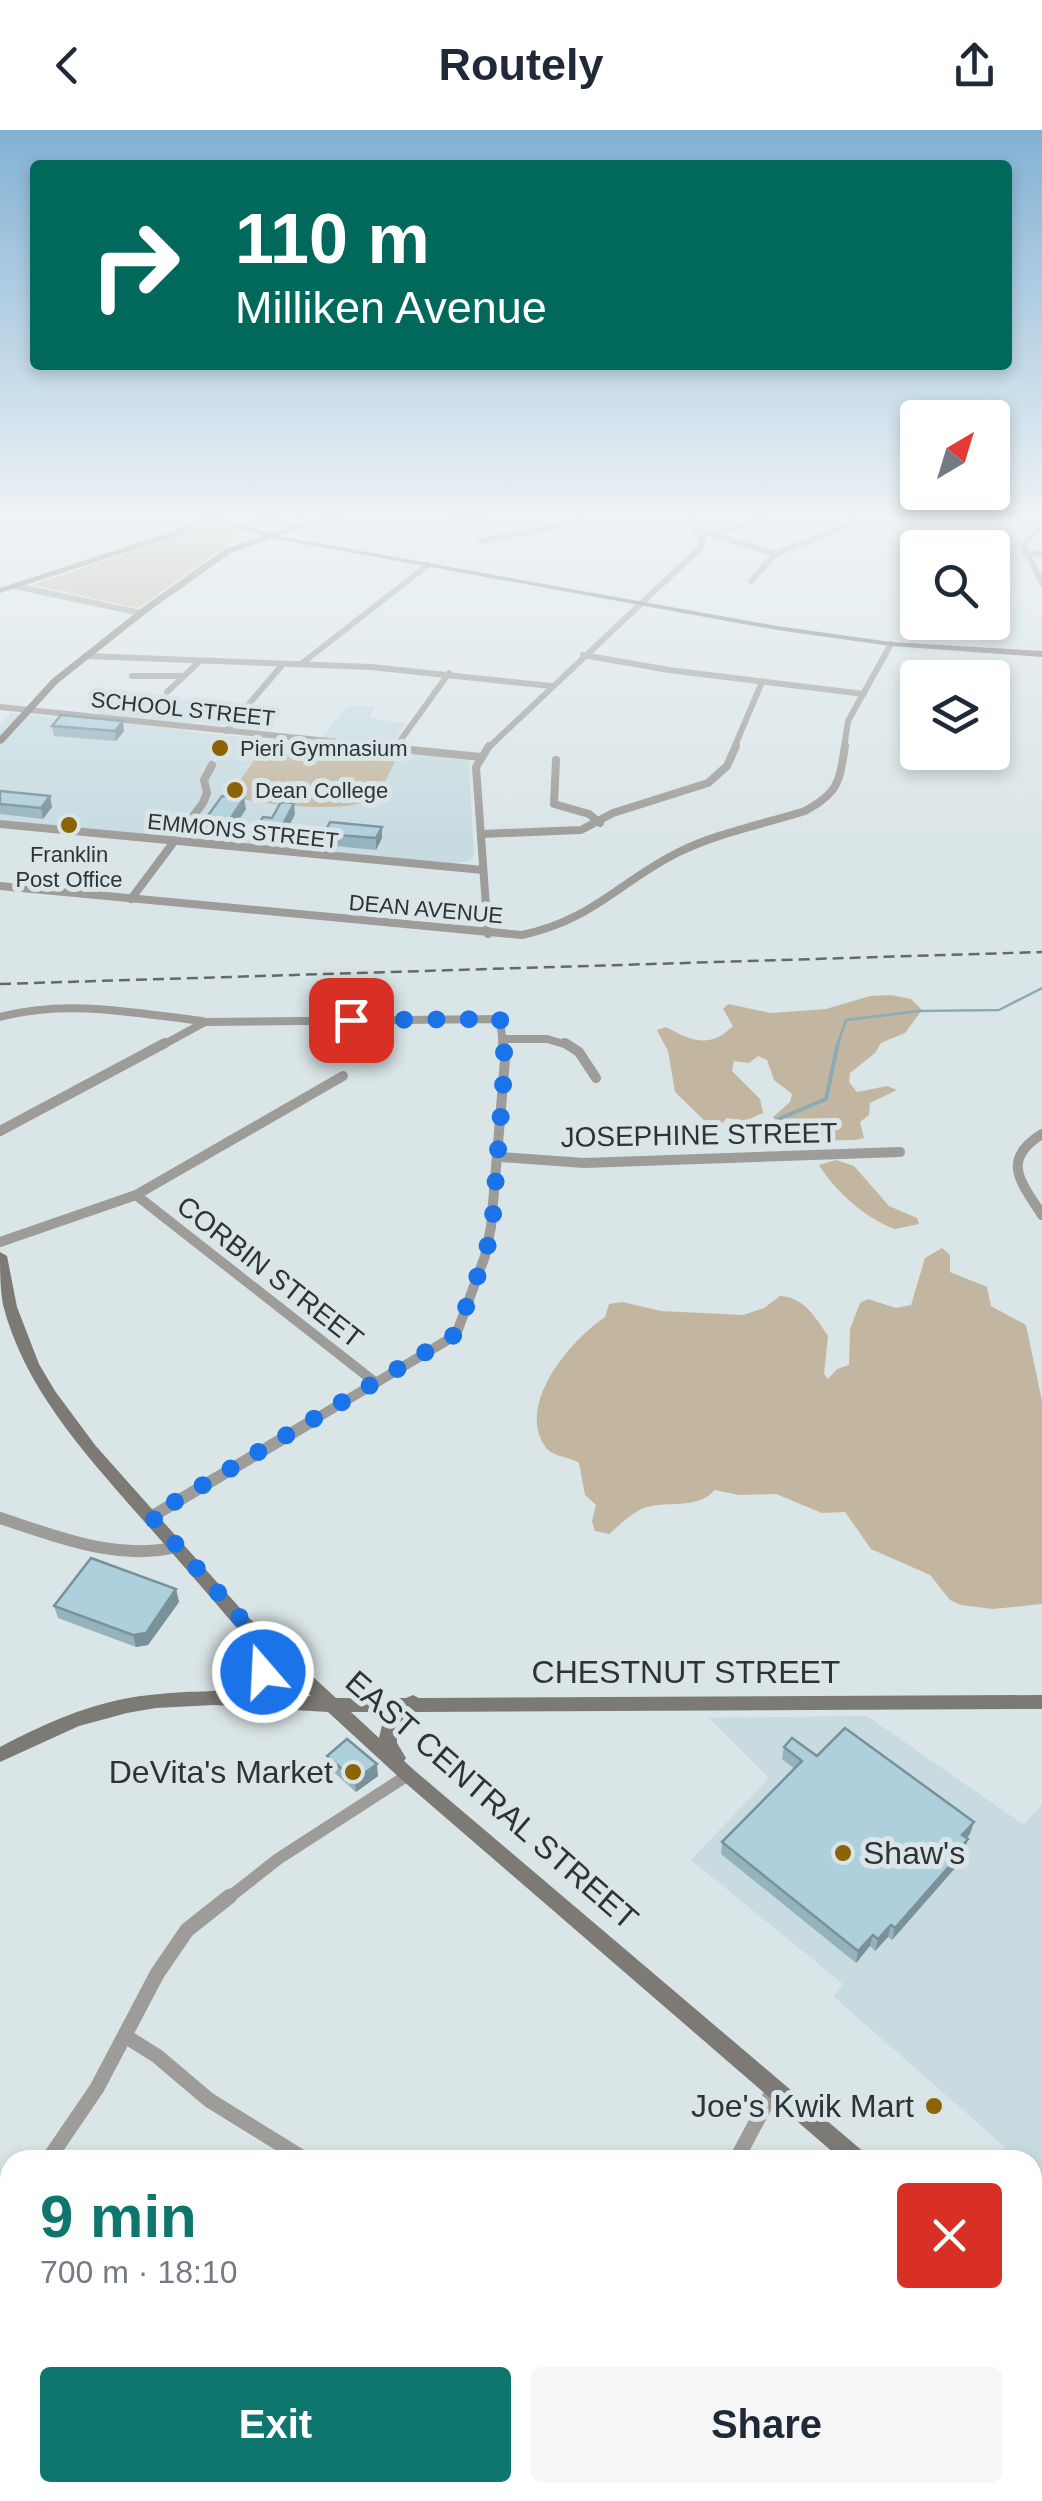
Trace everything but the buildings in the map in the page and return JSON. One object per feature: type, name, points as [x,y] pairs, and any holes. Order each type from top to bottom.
[{"type":"main road","points":[[0,741],[26,710],[129,623]]},
{"type":"main road","points":[[760,623],[891,644],[1042,654]]},
{"type":"main road","name":"EAST CENTRAL STREET","points":[[0,1256],[10,1307],[32,1364],[74,1430],[265,1646],[408,1775],[847,2150]]},
{"type":"main road","points":[[0,1755],[50,1730],[102,1711],[221,1697],[252,1687],[262,1675],[265,1646]]},
{"type":"main road","name":"CHESTNUT STREET","points":[[221,1697],[330,1704],[1042,1702]]},
{"type":"main road","points":[[408,1775],[388,1745],[388,1730],[413,1702]]},
{"type":"street","points":[[300,664],[353,623]]},
{"type":"street","points":[[488,934],[476,767],[481,757],[618,623]]},
{"type":"street","name":"DEAN AVENUE","points":[[0,886],[488,934],[522,935],[560,926],[591,911],[678,852],[805,811],[823,801],[839,785],[848,721],[891,644]]},
{"type":"street","points":[[583,654],[864,694]]},
{"type":"street","points":[[86,656],[450,673],[551,686]]},
{"type":"street","points":[[167,692],[199,661]]},
{"type":"street","points":[[226,731],[283,664]]},
{"type":"street","points":[[394,749],[450,673]]},
{"type":"street","points":[[132,676],[182,676]]},
{"type":"street","points":[[482,834],[572,831],[708,783],[727,766],[762,682]]},
{"type":"street","name":"SCHOOL STREET","points":[[0,707],[481,757]]},
{"type":"street","points":[[556,760],[554,804],[589,814],[600,822]]},
{"type":"street","points":[[131,900],[203,803],[205,776],[212,765]]},
{"type":"street","name":"EMMONS STREET","points":[[0,824],[483,870]]},
{"type":"street","points":[[0,1017],[57,1009],[205,1022],[500,1019],[505,1060],[499,1108],[500,1157],[485,1256],[456,1334],[151,1516]]},
{"type":"street","points":[[0,1131],[205,1022]]},
{"type":"street","points":[[502,1039],[555,1040],[574,1045],[587,1054],[596,1078]]},
{"type":"street","points":[[0,1242],[136,1195],[343,1076]]},
{"type":"street","points":[[1042,1134],[1026,1144],[1016,1162],[1020,1178],[1042,1215]]},
{"type":"street","name":"JOSEPHINE STREET","points":[[500,1157],[584,1164],[900,1152]]},
{"type":"street","name":"CORBIN STREET","points":[[136,1195],[376,1384]]},
{"type":"street","points":[[0,1518],[129,1554],[159,1552],[176,1546]]},
{"type":"street","points":[[55,2150],[97,2088],[157,1974],[187,1930],[278,1859],[408,1775]]},
{"type":"street","points":[[125,2036],[157,2056],[209,2100],[290,2150]]},
{"type":"street","points":[[741,2150],[775,2087]]},
{"type":"shaded area","name":"Dean College","points":[[122,690],[210,702],[184,731],[316,745],[348,705],[375,707],[369,718],[406,723],[387,752],[469,760],[474,856],[469,861],[446,864],[0,820],[0,725],[11,713],[93,722]]},
{"type":"shaded area","points":[[269,746],[386,757],[395,762],[375,796],[348,806],[284,805],[233,797],[231,794],[261,750]]},
{"type":"shaded area","points":[[870,996],[911,999],[922,1010],[905,1033],[881,1043],[875,1053],[850,1073],[849,1082],[857,1092],[887,1086],[897,1090],[870,1103],[869,1115],[860,1122],[864,1138],[793,1141],[773,1117],[790,1102],[792,1094],[774,1080],[767,1060],[758,1056],[749,1063],[734,1061],[732,1071],[760,1099],[763,1113],[745,1121],[727,1118],[717,1129],[711,1127],[675,1092],[668,1051],[657,1030],[666,1027],[692,1039],[708,1040],[733,1026],[723,1009],[728,1004],[771,1013],[826,1009]]},
{"type":"shaded area","points":[[836,1160],[854,1166],[889,1206],[917,1218],[919,1224],[895,1229],[862,1211],[842,1194],[819,1165]]},
{"type":"shaded area","points":[[942,1248],[950,1255],[950,1272],[987,1287],[991,1306],[1026,1325],[1042,1401],[1042,1604],[993,1609],[961,1605],[950,1600],[930,1575],[871,1549],[845,1512],[822,1513],[776,1494],[739,1495],[715,1490],[694,1502],[645,1508],[609,1534],[595,1531],[592,1521],[596,1505],[585,1495],[579,1463],[551,1452],[544,1445],[538,1428],[538,1410],[552,1373],[578,1340],[605,1317],[609,1304],[623,1302],[661,1311],[743,1315],[764,1308],[780,1296],[788,1297],[808,1310],[828,1336],[824,1374],[828,1379],[837,1369],[849,1365],[850,1329],[860,1303],[868,1299],[896,1308],[911,1305],[925,1258]]},
{"type":"shaded area","points":[[867,1716],[1024,1825],[1042,1804],[1042,2150],[1003,2150],[1005,2147],[833,1996],[843,1984],[691,1860],[769,1778],[709,1718]]},
{"type":"waterway","points":[[838,1043],[846,1020],[919,1011],[999,1010],[1042,988]]},
{"type":"waterway","points":[[776,1120],[826,1099],[838,1043]]},
{"type":"railway","points":[[0,984],[1042,952]]},
{"type":"place","name":"Pieri Gymnasium","points":[[220,748]]},
{"type":"place","name":"Dean College","points":[[235,790]]},
{"type":"place","name":"Franklin Post Office","points":[[69,825]]},
{"type":"place","name":"DeVita's Market","points":[[353,1772]]},
{"type":"place","name":"Shaw's","points":[[843,1853]]},
{"type":"place","name":"Joe's Kwik Mart","points":[[934,2106]]},
{"type":"route","points":[[263,1672],[265,1646],[151,1516],[456,1334],[492,1228],[505,1060],[500,1019],[351,1020]]}]
